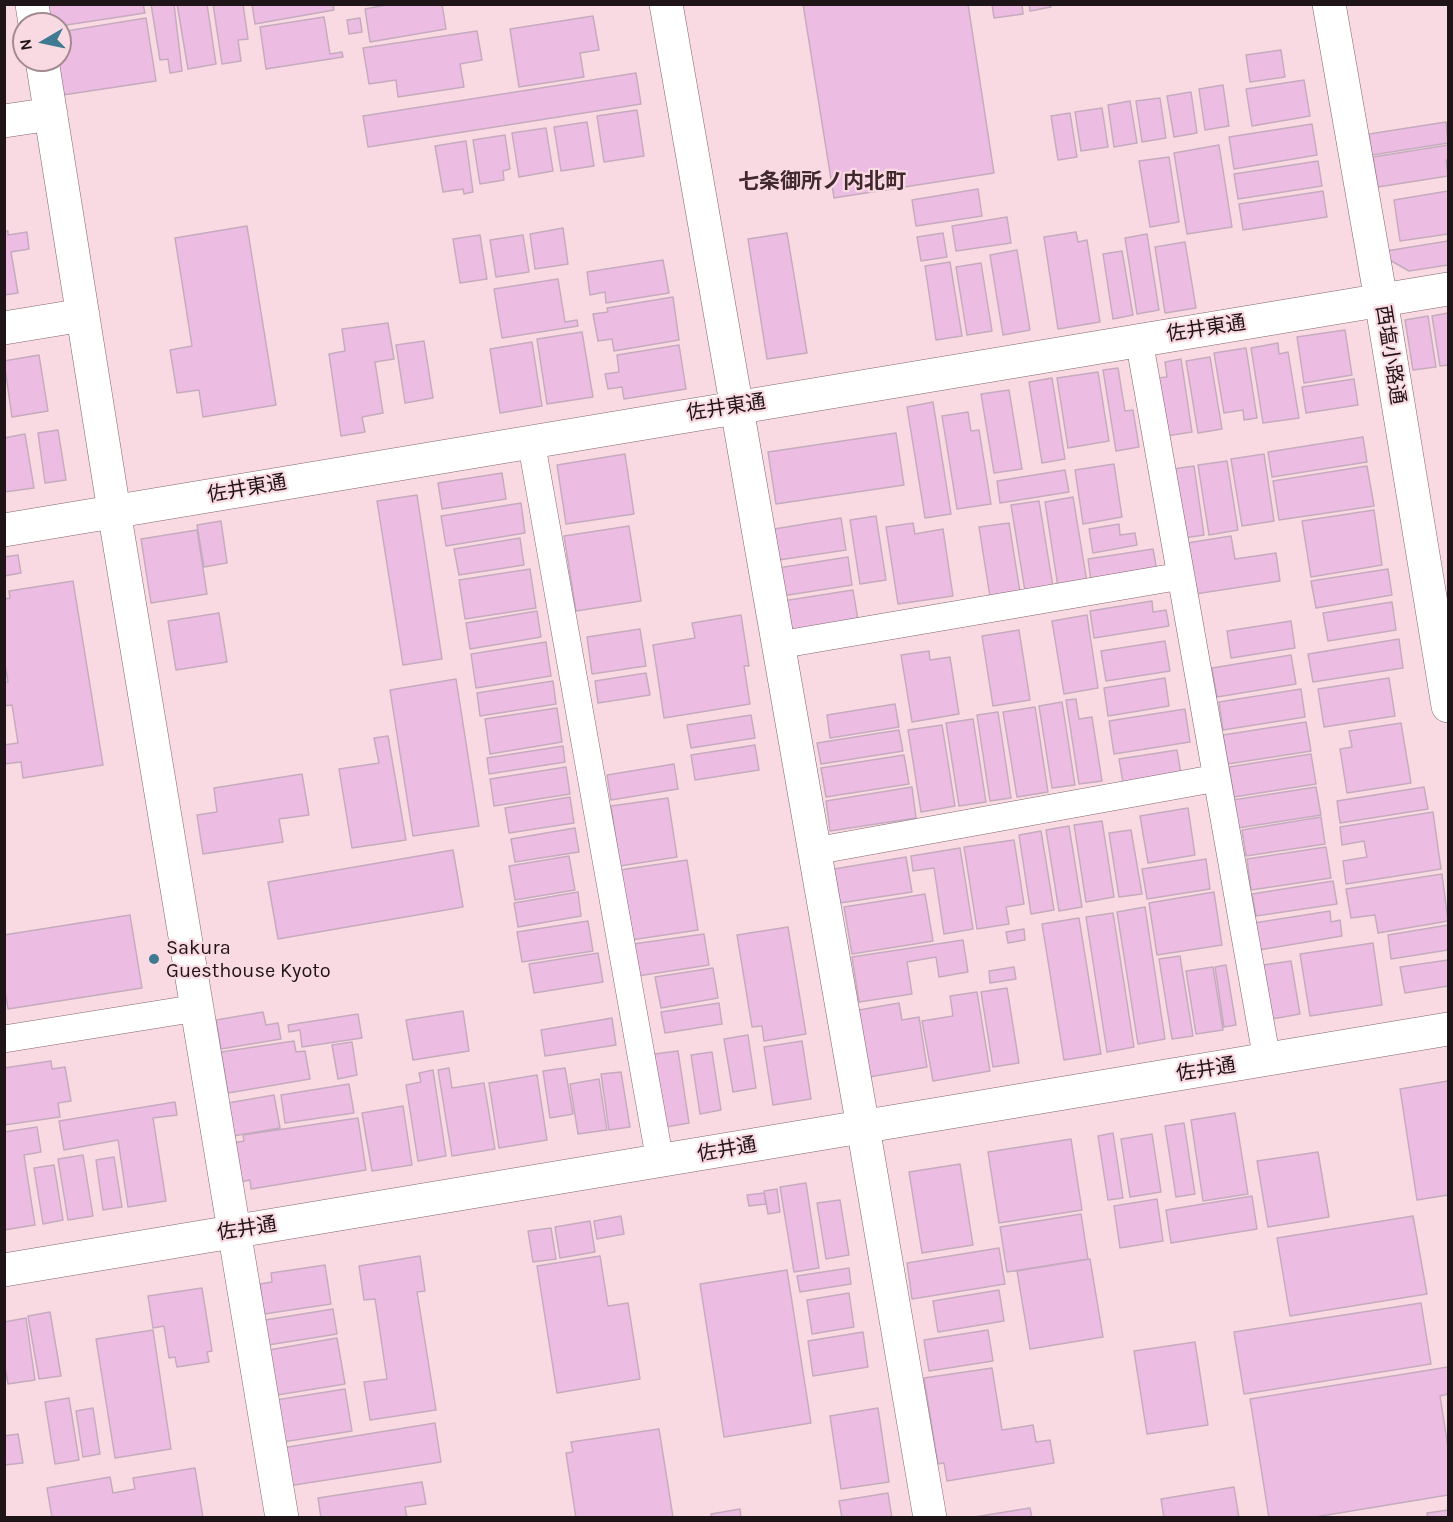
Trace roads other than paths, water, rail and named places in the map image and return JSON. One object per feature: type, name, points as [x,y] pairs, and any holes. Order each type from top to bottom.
[{"type":"street","points":[[666,4],[930,1518]]},
{"type":"street","name":"西塩小路通","points":[[1329,4],[1449,706]]},
{"type":"street","points":[[44,72],[114,511],[282,1518]]},
{"type":"street","points":[[4,121],[51,114]]},
{"type":"street","name":"佐井東通","points":[[4,530],[1449,289]]},
{"type":"street","points":[[4,328],[83,315]]},
{"type":"street","name":"佐井通","points":[[4,1270],[1449,1029]]},
{"type":"lane","points":[[1139,340],[1267,1060]]},
{"type":"lane","points":[[531,441],[660,1161]]},
{"type":"lane","points":[[778,645],[1181,576]]},
{"type":"lane","points":[[815,851],[1217,778]]},
{"type":"lane","points":[[4,1039],[197,1008]]},
{"type":"place","name":"Sakura Guesthouse Kyoto","points":[[154,959]]},
{"type":"district","name":"七条御所ノ内北町","points":[[822,182]]}]
